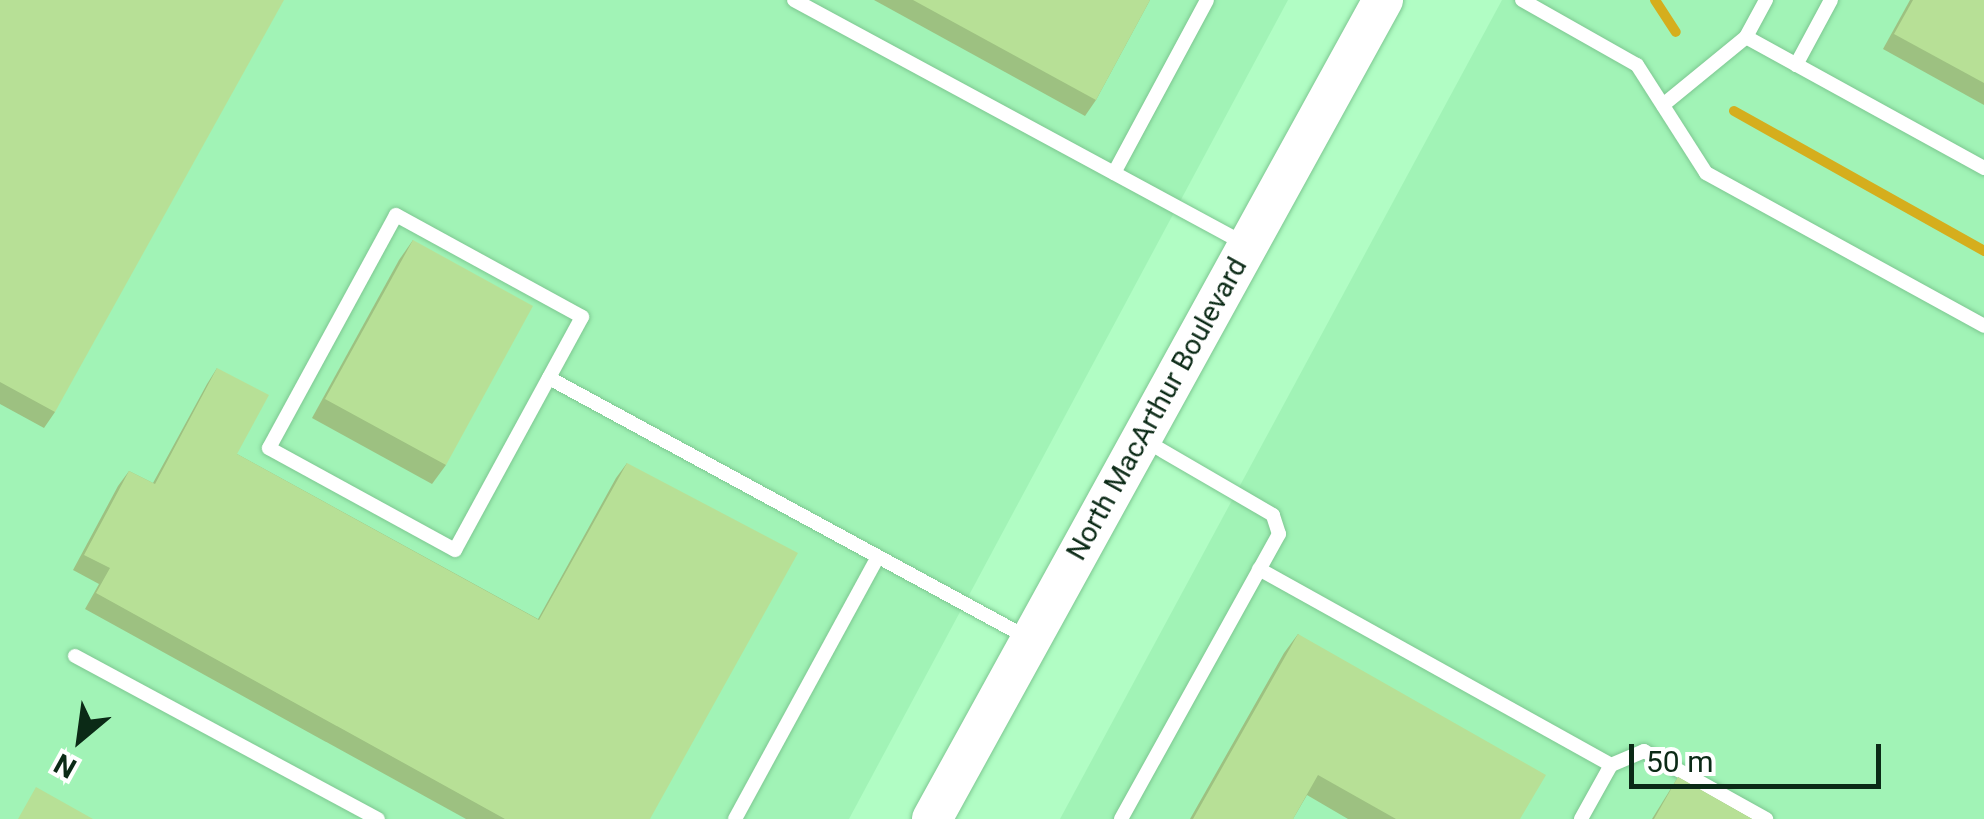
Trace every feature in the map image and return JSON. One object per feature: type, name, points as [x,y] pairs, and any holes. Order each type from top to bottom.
[{"type":"main road","name":"North MacArthur Boulevard","points":[[932,819],[1383,0]]},
{"type":"lane","points":[[794,0],[1248,245]]},
{"type":"lane","points":[[1114,173],[1207,0]]},
{"type":"lane","points":[[1522,0],[1637,65],[1706,173],[1984,326]]},
{"type":"lane","points":[[1662,105],[1746,37],[1766,0]]},
{"type":"lane","points":[[1796,64],[1832,0]]},
{"type":"lane","points":[[1746,37],[1984,168]]},
{"type":"lane","points":[[396,216],[582,318],[549,378],[455,550],[269,448],[396,216]]},
{"type":"lane","points":[[549,378],[1031,639]]},
{"type":"lane","points":[[1121,819],[1279,534],[1273,515],[1141,439]]},
{"type":"lane","points":[[734,819],[878,557]]},
{"type":"lane","points":[[1259,570],[1611,765]]},
{"type":"lane","points":[[75,656],[378,819]]},
{"type":"lane","points":[[1581,819],[1611,765],[1644,751],[1766,819]]},
{"type":"shaded area","points":[[0,0],[1288,0],[849,819],[0,819]]},
{"type":"shaded area","points":[[1502,0],[1984,0],[1984,819],[1060,819]]},
{"type":"building","points":[[0,0],[284,0],[55,412],[0,382]]},
{"type":"building","points":[[913,0],[1150,0],[1096,100]]},
{"type":"building","points":[[1913,0],[1984,0],[1984,83],[1894,34]]},
{"type":"building","points":[[413,240],[533,306],[446,465],[325,399]]},
{"type":"building","points":[[217,368],[269,395],[237,454],[539,620],[627,463],[798,553],[650,819],[505,819],[96,593],[110,568],[84,555],[129,471],[155,484]]},
{"type":"building","points":[[1298,634],[1546,775],[1520,819],[1396,819],[1318,775],[1293,819],[1193,819]]},
{"type":"building","points":[[1678,777],[1752,819],[1654,819]]},
{"type":"building","points":[[36,787],[93,819],[18,819]]},
{"type":"waterway","points":[[1655,0],[1676,32]]},
{"type":"waterway","points":[[1734,111],[1984,251]]}]
